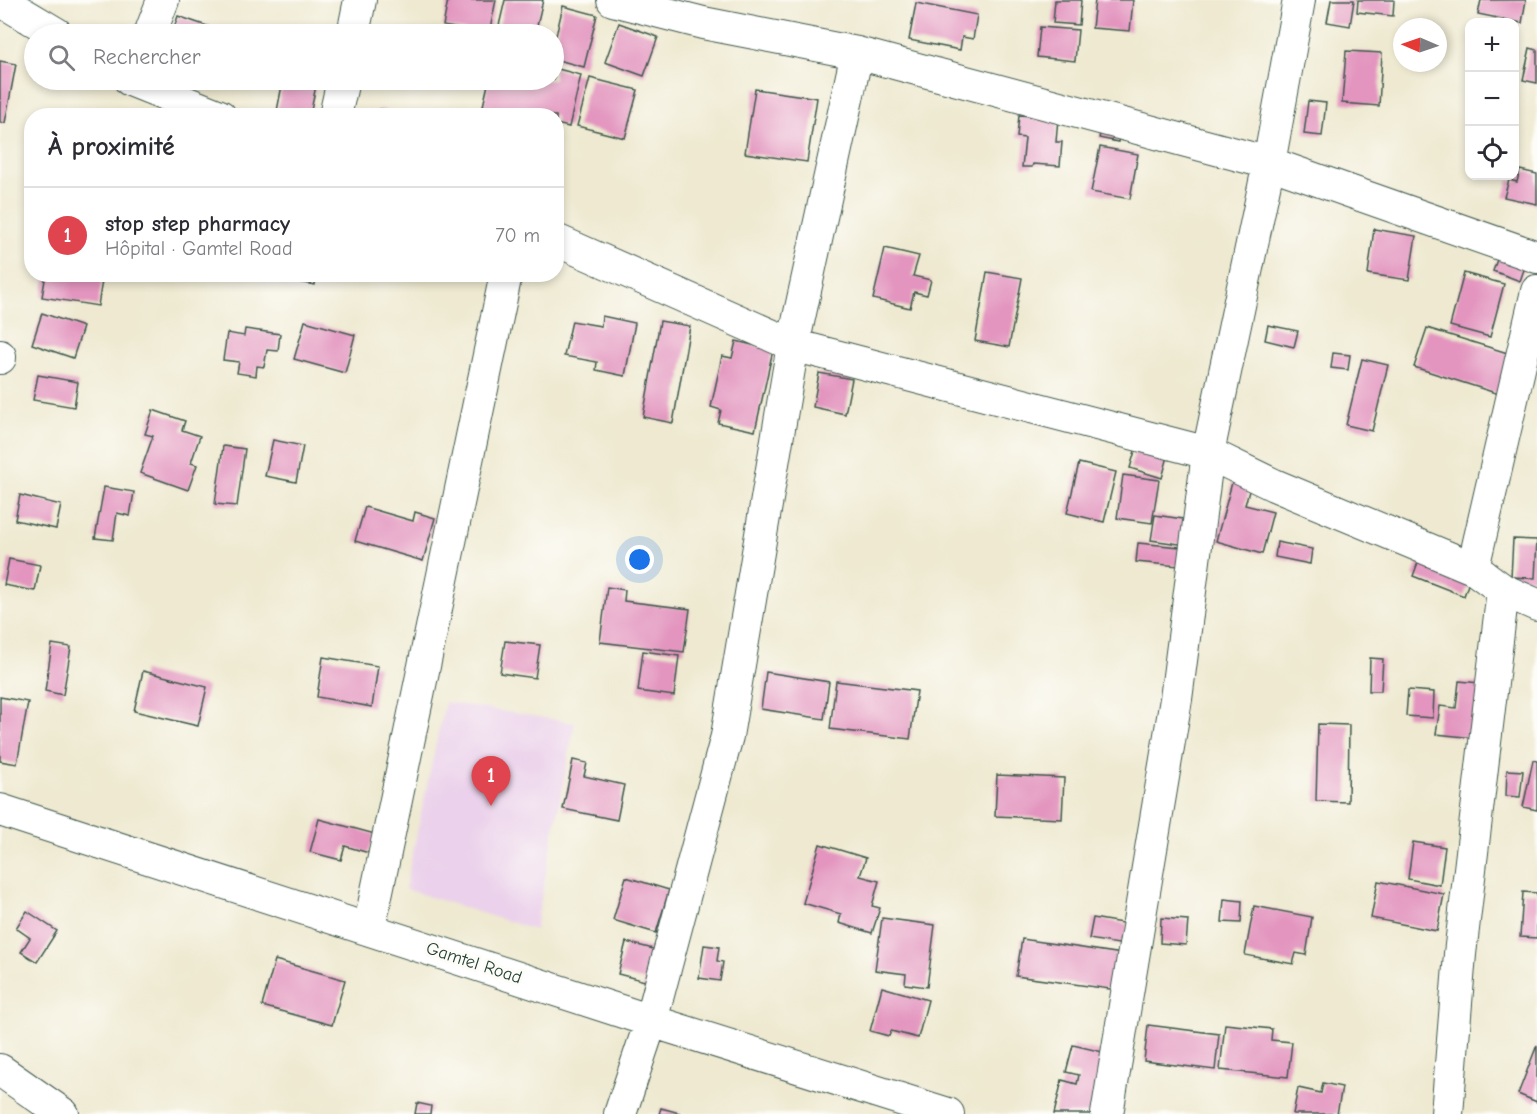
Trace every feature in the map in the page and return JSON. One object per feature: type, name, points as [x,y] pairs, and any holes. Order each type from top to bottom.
[{"type":"street","points":[[0,0],[40,24]]},
{"type":"street","points":[[154,24],[163,0]]},
{"type":"street","points":[[354,24],[360,0]]},
{"type":"street","points":[[613,0],[708,12],[1269,163],[1537,257]]},
{"type":"street","points":[[1107,1114],[1176,699],[1208,453],[1269,163],[1299,0]]},
{"type":"street","points":[[620,1114],[651,1021],[727,736],[793,345],[857,53]]},
{"type":"street","points":[[156,90],[200,108]]},
{"type":"street","points":[[337,108],[341,90]]},
{"type":"street","points":[[564,244],[793,345],[1208,453],[1274,484],[1473,568],[1503,590],[1537,604]]},
{"type":"street","points":[[369,929],[504,282]]},
{"type":"street","points":[[1473,568],[1537,291]]},
{"type":"street","points":[[1447,1114],[1460,954],[1503,590]]},
{"type":"street","name":"Gamtel Road","points":[[0,810],[651,1021],[948,1114]]},
{"type":"street","points":[[0,1070],[63,1114]]},
{"type":"shaded area","points":[[445,702],[575,723],[535,930],[405,889]]},
{"type":"building","points":[[448,0],[496,0],[491,24],[443,24]]},
{"type":"building","points":[[505,0],[543,0],[537,24],[499,24]]},
{"type":"building","points":[[1055,0],[1081,0],[1079,25],[1053,23]]},
{"type":"building","points":[[1095,0],[1133,0],[1130,31],[1092,28]]},
{"type":"building","points":[[1331,0],[1354,0],[1350,26],[1327,22]]},
{"type":"building","points":[[1358,0],[1394,0],[1393,16],[1357,12]]},
{"type":"building","points":[[1481,0],[1526,0],[1522,23],[1519,22],[1519,18],[1498,18],[1478,14]]},
{"type":"building","points":[[916,3],[977,15],[973,39],[962,37],[960,50],[909,40]]},
{"type":"building","points":[[563,6],[597,15],[584,67],[564,62],[564,24],[559,24]]},
{"type":"building","points":[[178,16],[201,24],[175,24]]},
{"type":"building","points":[[619,23],[658,37],[644,76],[605,62]]},
{"type":"building","points":[[1040,27],[1078,30],[1075,61],[1037,57]]},
{"type":"building","points":[[1530,48],[1537,50],[1537,83],[1523,80]]},
{"type":"building","points":[[1346,51],[1382,53],[1379,106],[1342,103]]},
{"type":"building","points":[[0,61],[16,64],[5,123],[0,122]]},
{"type":"building","points":[[564,71],[581,75],[569,127],[564,126],[564,108],[491,108],[483,106],[487,90],[564,90]]},
{"type":"building","points":[[590,78],[638,90],[625,138],[577,126]]},
{"type":"building","points":[[755,89],[817,98],[807,162],[745,153]]},
{"type":"building","points":[[281,90],[315,90],[312,108],[278,108]]},
{"type":"building","points":[[1308,101],[1326,103],[1322,136],[1304,134]]},
{"type":"building","points":[[1019,115],[1058,118],[1056,142],[1062,142],[1060,166],[1033,164],[1032,167],[1022,167],[1025,138],[1017,137]]},
{"type":"building","points":[[1103,123],[1121,128],[1118,142],[1099,138]]},
{"type":"building","points":[[1100,147],[1138,154],[1130,199],[1091,192]]},
{"type":"building","points":[[1520,170],[1537,174],[1537,204],[1504,197],[1509,180],[1517,182]]},
{"type":"building","points":[[1374,229],[1416,236],[1409,280],[1368,274]]},
{"type":"building","points":[[885,248],[919,256],[913,276],[931,280],[927,295],[914,292],[910,308],[873,299]]},
{"type":"building","points":[[1500,251],[1527,261],[1520,281],[1493,271]]},
{"type":"building","points":[[987,272],[1022,278],[1009,347],[975,341]]},
{"type":"building","points":[[1464,273],[1504,284],[1490,337],[1450,326]]},
{"type":"building","points":[[45,282],[102,282],[98,306],[42,297]]},
{"type":"building","points":[[297,282],[315,282],[315,285]]},
{"type":"building","points":[[42,313],[83,327],[73,358],[32,344]]},
{"type":"building","points":[[602,316],[635,323],[625,376],[596,370],[597,362],[564,356],[572,321],[601,326]]},
{"type":"building","points":[[305,321],[355,335],[345,373],[294,359]]},
{"type":"building","points":[[660,321],[690,326],[673,423],[643,417]]},
{"type":"building","points":[[1268,325],[1298,331],[1294,347],[1265,340]]},
{"type":"building","points":[[1427,328],[1514,355],[1502,395],[1414,367]]},
{"type":"building","points":[[245,329],[280,334],[278,351],[267,350],[264,367],[257,366],[256,376],[237,373],[239,362],[223,360],[227,333],[244,336]]},
{"type":"building","points":[[736,341],[773,350],[755,431],[718,423],[721,410],[711,407],[722,356],[732,358]]},
{"type":"building","points":[[1333,353],[1350,355],[1348,370],[1331,368]]},
{"type":"building","points":[[1362,359],[1388,365],[1372,431],[1346,425]]},
{"type":"building","points":[[819,373],[852,379],[845,414],[813,407]]},
{"type":"building","points":[[38,375],[78,382],[74,407],[33,400]]},
{"type":"building","points":[[153,410],[185,421],[182,430],[200,436],[191,463],[197,465],[188,490],[140,473],[153,436],[145,434]]},
{"type":"building","points":[[273,440],[303,446],[296,482],[265,476]]},
{"type":"building","points":[[1137,444],[1169,453],[1162,478],[1130,468]]},
{"type":"building","points":[[223,446],[245,449],[237,506],[215,504]]},
{"type":"building","points":[[1079,463],[1116,472],[1104,522],[1067,513]]},
{"type":"building","points":[[1123,475],[1159,480],[1152,523],[1117,518]]},
{"type":"building","points":[[1233,479],[1251,484],[1245,505],[1273,512],[1262,554],[1216,541]]},
{"type":"building","points":[[104,487],[134,492],[130,516],[117,513],[113,540],[95,538]]},
{"type":"building","points":[[20,495],[61,505],[56,529],[15,520]]},
{"type":"building","points":[[365,507],[413,521],[415,512],[435,518],[423,561],[355,541]]},
{"type":"building","points":[[1155,515],[1190,520],[1186,545],[1151,540]]},
{"type":"building","points":[[1513,539],[1537,540],[1535,578],[1511,577]]},
{"type":"building","points":[[1277,542],[1312,549],[1310,564],[1275,557]]},
{"type":"building","points":[[1138,543],[1180,547],[1179,566],[1136,562]]},
{"type":"building","points":[[1420,557],[1471,576],[1464,596],[1413,576]]},
{"type":"building","points":[[9,559],[40,565],[35,591],[4,585]]},
{"type":"building","points":[[607,587],[625,590],[624,601],[690,609],[684,652],[600,642]]},
{"type":"building","points":[[505,641],[540,645],[535,678],[500,673]]},
{"type":"building","points":[[52,644],[71,647],[63,695],[45,691]]},
{"type":"building","points":[[643,651],[679,656],[674,696],[638,691]]},
{"type":"building","points":[[323,657],[378,666],[372,707],[317,697]]},
{"type":"building","points":[[1370,658],[1383,659],[1381,691],[1369,691]]},
{"type":"building","points":[[143,671],[207,687],[198,726],[134,711]]},
{"type":"building","points":[[766,672],[829,682],[824,719],[761,709]]},
{"type":"building","points":[[836,681],[917,691],[910,739],[830,729]]},
{"type":"building","points":[[1459,681],[1490,684],[1485,739],[1436,734],[1440,706],[1456,708]]},
{"type":"building","points":[[1408,690],[1434,692],[1433,718],[1406,716]]},
{"type":"building","points":[[0,697],[28,702],[17,764],[0,761]]},
{"type":"building","points":[[1318,724],[1349,725],[1348,802],[1316,801]]},
{"type":"building","points":[[573,760],[587,763],[584,776],[624,785],[617,820],[563,809]]},
{"type":"building","points":[[1533,760],[1537,761],[1537,810],[1523,807]]},
{"type":"building","points":[[1507,770],[1523,771],[1520,797],[1506,796]]},
{"type":"building","points":[[997,775],[1064,778],[1062,819],[995,816]]},
{"type":"building","points":[[319,819],[375,834],[369,853],[345,846],[341,860],[310,852]]},
{"type":"building","points":[[1413,842],[1445,847],[1440,885],[1408,879]]},
{"type":"building","points":[[820,844],[866,858],[860,876],[879,881],[872,906],[880,908],[872,933],[839,923],[841,914],[803,903]]},
{"type":"building","points":[[626,877],[669,890],[656,933],[613,920]]},
{"type":"building","points":[[1378,881],[1444,894],[1437,931],[1371,918]]},
{"type":"building","points":[[1523,892],[1537,893],[1537,938],[1520,937]]},
{"type":"building","points":[[1224,899],[1242,901],[1241,923],[1222,922]]},
{"type":"building","points":[[1254,906],[1312,917],[1306,955],[1296,953],[1293,964],[1245,955]]},
{"type":"building","points":[[27,911],[57,931],[37,962],[21,952],[30,938],[16,928]]},
{"type":"building","points":[[882,918],[935,925],[927,987],[905,984],[906,974],[875,970]]},
{"type":"building","points":[[1093,918],[1128,924],[1124,945],[1089,939]]},
{"type":"building","points":[[1161,918],[1188,920],[1186,945],[1160,943]]},
{"type":"building","points":[[1022,939],[1122,954],[1117,990],[1016,976]]},
{"type":"building","points":[[626,942],[665,952],[655,991],[643,988],[645,981],[618,974]]},
{"type":"building","points":[[704,945],[719,947],[717,961],[723,962],[720,981],[699,978]]},
{"type":"building","points":[[275,960],[345,980],[332,1025],[262,1006]]},
{"type":"building","points":[[882,987],[928,1000],[918,1038],[891,1031],[889,1036],[870,1031]]},
{"type":"building","points":[[1225,1024],[1272,1029],[1271,1040],[1292,1042],[1288,1077],[1220,1070]]},
{"type":"building","points":[[1148,1025],[1219,1034],[1215,1070],[1144,1061]]},
{"type":"building","points":[[1073,1045],[1107,1053],[1093,1114],[1054,1114],[1062,1080],[1077,1084],[1079,1075],[1066,1072]]},
{"type":"building","points":[[1537,1045],[1537,1102],[1518,1094]]},
{"type":"building","points":[[1323,1083],[1342,1087],[1337,1114],[1293,1114],[1298,1088],[1321,1093]]},
{"type":"building","points":[[417,1103],[431,1106],[430,1114],[415,1114]]},
{"type":"building","points":[[661,1108],[680,1113],[680,1114],[659,1114]]},
{"type":"place","name":"stop step pharmacy","points":[[491,806]]}]
